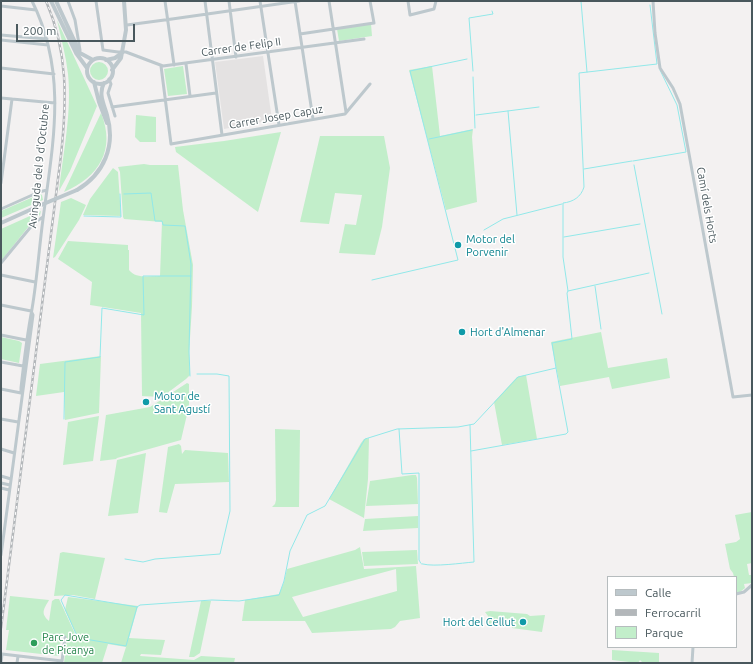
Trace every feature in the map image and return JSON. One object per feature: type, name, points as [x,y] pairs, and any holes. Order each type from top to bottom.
[{"type":"street","name":"Avinguda del 9 d'Octubre","points":[[1,555],[18,422],[26,340],[32,311],[52,149],[56,103],[54,74],[47,39],[32,1]]},
{"type":"street","points":[[51,1],[76,53],[87,68],[89,77],[94,82],[99,102],[109,127]]},
{"type":"street","points":[[56,1],[80,53],[92,60]]},
{"type":"street","points":[[68,1],[75,20],[80,53]]},
{"type":"street","name":"Carrer de Felip II","points":[[96,1],[103,50],[122,52],[161,66],[186,64],[364,39]]},
{"type":"street","points":[[1,223],[77,190],[88,183],[98,173],[107,155],[110,144],[109,120],[101,93],[104,83],[109,79],[112,70],[121,58],[127,25],[124,1]]},
{"type":"street","points":[[165,1],[174,65]]},
{"type":"street","points":[[205,1],[222,135]]},
{"type":"street","points":[[229,1],[236,56]]},
{"type":"street","points":[[260,1],[279,125]]},
{"type":"street","points":[[295,1],[313,119]]},
{"type":"street","points":[[127,25],[300,1]]},
{"type":"street","points":[[329,1],[346,112]]},
{"type":"street","points":[[300,34],[374,23],[370,1]]},
{"type":"street","points":[[408,1],[410,15],[434,9],[436,1]]},
{"type":"street","name":"Camí dels Horts","points":[[653,1],[655,33],[660,68],[673,88],[680,104],[733,397],[752,395]]},
{"type":"street","points":[[1,6],[36,10]]},
{"type":"street","points":[[1,35],[47,39]]},
{"type":"street","points":[[1,40],[48,45]]},
{"type":"street","points":[[106,60],[115,58],[122,52]]},
{"type":"street","points":[[87,68],[92,60],[100,58],[106,60],[112,66],[112,70]]},
{"type":"street","points":[[186,64],[190,96]]},
{"type":"street","points":[[161,66],[165,100]]},
{"type":"street","points":[[1,68],[54,74]]},
{"type":"street","points":[[109,79],[111,84],[108,93],[115,116]]},
{"type":"street","points":[[94,82],[104,83]]},
{"type":"street","points":[[346,112],[370,84]]},
{"type":"street","points":[[112,107],[216,93]]},
{"type":"street","points":[[1,98],[56,103]]},
{"type":"street","points":[[1,183],[12,99]]},
{"type":"street","name":"Carrer Josep Capuz","points":[[165,100],[171,144],[346,112]]},
{"type":"street","points":[[1,148],[6,148]]},
{"type":"street","points":[[1,209],[39,192],[47,190]]},
{"type":"street","points":[[1,263],[36,221],[43,217]]},
{"type":"street","points":[[36,221],[42,225]]},
{"type":"street","points":[[1,275],[35,282]]},
{"type":"street","points":[[1,305],[32,311]]},
{"type":"street","name":"Avinguda del 9 d'Octubre","points":[[21,393],[23,388],[33,315],[32,311]]},
{"type":"street","points":[[1,335],[26,340]]},
{"type":"street","points":[[1,362],[23,366]]},
{"type":"street","points":[[1,389],[21,393]]},
{"type":"street","points":[[1,419],[18,422]]},
{"type":"street","points":[[1,449],[14,453]]},
{"type":"street","points":[[1,476],[10,479]]},
{"type":"street","points":[[1,483],[10,485]]},
{"type":"street","points":[[1,488],[9,490]]},
{"type":"street","points":[[737,594],[744,592],[752,585]]},
{"type":"street","points":[[1,663],[2,654],[62,662],[65,637]]},
{"type":"street","points":[[692,663],[693,648]]},
{"type":"street","points":[[17,663],[18,656]]},
{"type":"shaded area","points":[[263,56],[272,120],[224,129],[215,62]]},
{"type":"green space","points":[[57,20],[97,106],[70,171],[59,191],[68,118],[69,89],[66,60]]},
{"type":"green space","points":[[371,24],[372,36],[339,41],[337,29]]},
{"type":"green space","points":[[95,62],[103,62],[108,67],[106,78],[103,80],[95,80],[90,75],[90,67]]},
{"type":"green space","points":[[183,66],[187,94],[168,96],[164,69]]},
{"type":"green space","points":[[432,66],[440,136],[473,129],[472,137],[477,202],[446,210],[409,70]]},
{"type":"green space","points":[[101,113],[105,126],[106,139],[105,150],[101,161],[87,179],[64,192]]},
{"type":"green space","points":[[136,115],[156,117],[156,142],[140,142],[135,137]]},
{"type":"green space","points":[[281,132],[258,212],[176,152],[175,147],[224,141]]},
{"type":"green space","points":[[320,136],[384,136],[390,168],[382,227],[375,255],[339,253],[345,224],[356,225],[362,195],[335,193],[329,224],[300,222]]},
{"type":"green space","points":[[144,164],[178,165],[183,210],[193,265],[189,354],[190,375],[162,397],[142,396],[141,313],[90,305],[92,282],[58,259],[68,241],[128,245],[129,270],[132,273],[139,276],[160,276],[162,222],[124,219],[123,217],[120,172],[118,167]]},
{"type":"green space","points":[[113,168],[118,172],[121,216],[83,215],[90,199]]},
{"type":"green space","points":[[40,194],[42,195],[43,200],[1,218],[1,211]]},
{"type":"green space","points":[[71,198],[86,205],[79,220],[53,258],[61,202]]},
{"type":"green space","points":[[41,211],[40,215],[33,221],[1,261],[1,229]]},
{"type":"green space","points":[[601,332],[608,368],[667,358],[670,378],[612,389],[609,377],[560,386],[551,342]]},
{"type":"green space","points":[[1,337],[22,343],[19,363],[1,359]]},
{"type":"green space","points":[[101,356],[99,413],[65,420],[64,392],[36,396],[40,364]]},
{"type":"green space","points":[[526,375],[537,439],[502,445],[494,402],[517,377]]},
{"type":"green space","points":[[187,383],[189,384],[189,406],[181,440],[116,459],[100,461],[106,415],[150,407]]},
{"type":"green space","points":[[99,416],[93,461],[63,465],[68,422]]},
{"type":"green space","points":[[275,429],[300,430],[299,507],[272,507],[276,500]]},
{"type":"green space","points":[[369,438],[368,479],[364,518],[329,499],[361,443],[364,439]]},
{"type":"green space","points":[[179,444],[181,446],[182,454],[185,450],[228,453],[229,482],[175,484],[167,513],[159,512],[168,447]]},
{"type":"green space","points":[[146,453],[138,513],[108,516],[117,460]]},
{"type":"green space","points":[[416,475],[417,478],[418,504],[366,506],[370,481]]},
{"type":"green space","points":[[752,512],[752,563],[747,564],[749,575],[752,575],[752,583],[744,584],[745,588],[737,593],[737,576],[734,576],[730,569],[725,544],[736,542],[740,539],[735,515]]},
{"type":"green space","points":[[418,516],[418,528],[363,531],[365,519]]},
{"type":"green space","points":[[360,547],[364,569],[416,566],[420,618],[400,621],[391,629],[312,633],[305,621],[242,621],[245,600],[279,594],[287,569],[355,550]],"holes":[[[396,569],[397,591],[303,617],[292,597]]]},
{"type":"green space","points":[[417,550],[418,564],[364,566],[362,552]]},
{"type":"green space","points":[[63,552],[105,558],[95,599],[73,595],[54,596],[60,553]]},
{"type":"green space","points":[[10,596],[49,600],[44,608],[44,616],[49,621],[52,601],[59,599],[77,638],[83,639],[77,636],[65,610],[68,597],[138,606],[129,638],[165,640],[161,655],[141,654],[140,656],[194,660],[201,656],[235,658],[234,663],[121,663],[126,647],[108,644],[102,663],[64,663],[67,638],[61,637],[59,656],[6,650],[9,630],[6,630]]},
{"type":"green space","points":[[201,601],[211,601],[200,653],[194,657],[189,657]]},
{"type":"green space","points":[[490,611],[527,614],[530,616],[545,615],[542,632],[512,628],[512,626],[487,625],[488,616],[485,612]]},
{"type":"green space","points":[[612,650],[659,653],[659,663],[643,663],[640,660],[638,663],[612,660]]},
{"type":"waterway","points":[[581,1],[587,72]]},
{"type":"waterway","points":[[137,607],[65,595],[61,600],[79,638],[126,646],[137,607],[140,605],[212,600],[239,601],[279,595],[284,581],[290,551],[307,515],[325,506],[365,439],[397,429],[458,427],[474,424],[518,377],[556,368],[552,343],[572,339],[568,291],[563,257],[563,203],[576,198],[581,194],[584,187],[579,73],[657,64],[650,5]]},
{"type":"waterway","points":[[473,71],[469,18],[493,14],[492,11]]},
{"type":"waterway","points":[[372,280],[458,260],[410,71],[467,59]]},
{"type":"waterway","points":[[633,161],[686,152],[677,105],[660,70]]},
{"type":"waterway","points":[[473,77],[475,128]]},
{"type":"waterway","points":[[476,115],[539,107]]},
{"type":"waterway","points":[[508,111],[517,215]]},
{"type":"waterway","points":[[429,139],[472,130]]},
{"type":"waterway","points":[[584,169],[632,161]]},
{"type":"waterway","points":[[634,165],[662,314]]},
{"type":"waterway","points":[[124,194],[151,193],[155,221],[162,221],[163,225],[185,226],[191,264],[189,351],[190,376]]},
{"type":"waterway","points":[[84,216],[121,217],[120,194]]},
{"type":"waterway","points":[[484,230],[503,219],[562,204]]},
{"type":"waterway","points":[[564,237],[640,224]]},
{"type":"waterway","points":[[568,291],[649,273]]},
{"type":"waterway","points":[[64,419],[65,362],[100,357],[102,308],[144,315],[143,276],[191,276]]},
{"type":"waterway","points":[[595,286],[601,329]]},
{"type":"waterway","points":[[471,451],[566,434],[568,432],[556,368]]},
{"type":"waterway","points":[[125,559],[143,562],[155,559],[220,554],[230,511],[229,376],[217,374],[197,374]]},
{"type":"waterway","points":[[399,429],[402,474],[419,473],[419,560],[422,564],[441,565],[474,562],[470,425]]},
{"type":"railway","points":[[1,628],[63,135],[65,96],[62,58],[53,20],[46,1]]},
{"type":"place","name":"Motor del Porvenir","points":[[458,245]]},
{"type":"place","name":"Hort d'Almenar","points":[[462,332]]},
{"type":"place","name":"Motor de Sant Agustí","points":[[146,402]]},
{"type":"place","name":"Hort del Cellut","points":[[523,622]]},
{"type":"place","name":"Parc Jove de Picanya","points":[[34,643]]}]
